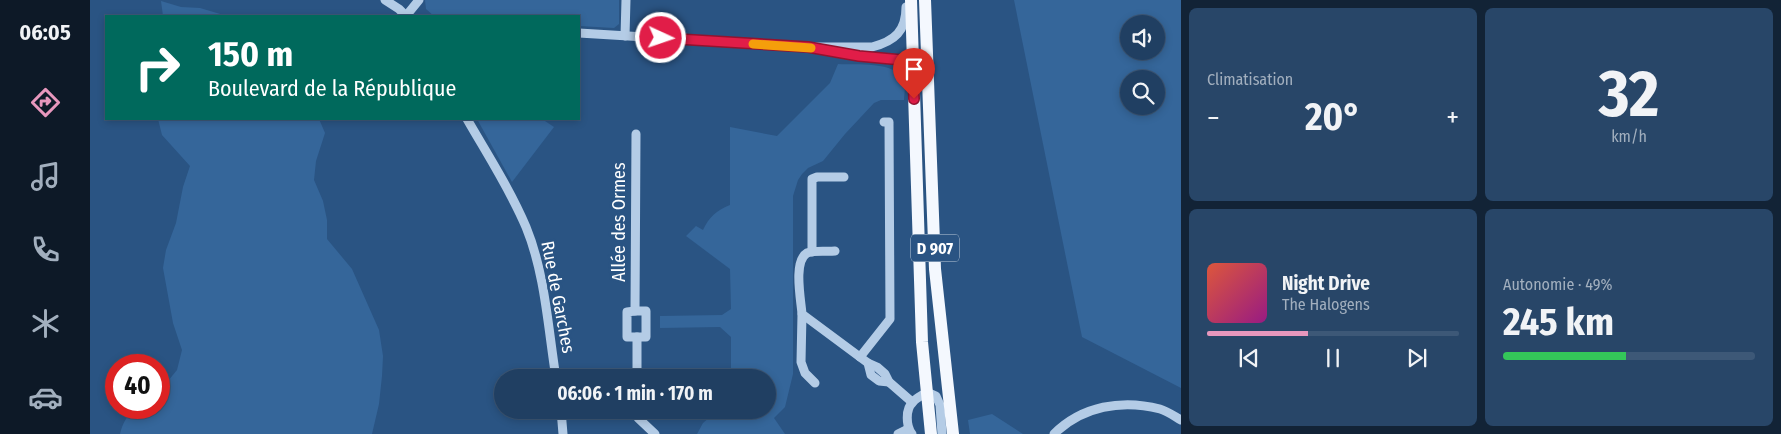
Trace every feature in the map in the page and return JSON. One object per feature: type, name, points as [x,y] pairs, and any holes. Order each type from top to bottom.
[{"type":"main road","name":"D 907","points":[[910,0],[922,342],[931,434]]},
{"type":"main road","name":"D 907","points":[[925,0],[936,269],[954,434]]},
{"type":"street","points":[[386,0],[399,8],[405,15]]},
{"type":"street","points":[[407,15],[419,0]]},
{"type":"street","points":[[625,36],[626,0]]},
{"type":"street","points":[[893,39],[904,24],[906,0]]},
{"type":"street","points":[[580,33],[808,47],[872,46],[882,44],[912,31],[926,41]]},
{"type":"street","points":[[808,47],[859,56],[927,61]]},
{"type":"street","name":"Rue de Garches","points":[[468,120],[510,194],[532,244],[541,282],[555,369]]},
{"type":"street","points":[[864,360],[890,320],[889,122],[884,122]]},
{"type":"street","name":"Allée des Ormes","points":[[636,134],[635,311],[627,312],[627,337],[637,338]]},
{"type":"street","points":[[812,252],[812,179],[817,177],[844,177]]},
{"type":"street","points":[[816,384],[805,373],[801,362],[802,314],[799,266],[801,258],[808,252],[835,252]]},
{"type":"street","points":[[635,311],[646,311],[646,337],[637,338],[637,369]]},
{"type":"street","points":[[802,314],[864,360],[877,367],[885,374],[889,382],[912,402]]},
{"type":"street","points":[[898,434],[910,432],[908,411],[912,402],[927,392],[936,396],[940,405],[942,434]]},
{"type":"street","points":[[1054,434],[1062,426],[1095,408],[1126,404],[1161,409],[1181,420]]},
{"type":"street","points":[[562,419],[563,434]]},
{"type":"street","points":[[639,419],[655,434]]},
{"type":"shaded area","points":[[425,0],[619,0],[619,24],[614,28],[580,26],[580,15],[433,15],[426,9]]},
{"type":"shaded area","points":[[1014,0],[1181,0],[1181,388],[1082,337]]},
{"type":"shaded area","points":[[161,1],[181,7],[200,8],[224,15],[163,15]]},
{"type":"shaded area","points":[[838,64],[864,64],[884,67],[900,74],[904,80],[904,100],[881,100],[874,103],[823,161],[808,168],[798,180],[793,196],[793,374],[785,407],[776,416],[776,369],[731,369],[731,337],[720,327],[660,328],[660,316],[722,315],[731,309],[730,269],[686,236],[696,226],[703,230],[714,214],[730,205],[730,127],[777,136],[830,83]]},
{"type":"shaded area","points":[[158,120],[319,120],[325,133],[316,161],[314,180],[323,201],[327,220],[327,239],[352,269],[379,330],[383,356],[382,376],[379,404],[372,434],[120,434],[127,419],[170,419],[170,379],[177,370],[182,350],[173,323],[163,268],[166,250],[176,223],[183,187],[190,166],[162,135]]},
{"type":"shaded area","points":[[478,120],[544,120],[554,127],[512,182]]},
{"type":"shaded area","points":[[992,414],[1023,434],[970,434],[968,420]]},
{"type":"shaded area","points":[[708,419],[775,419],[785,434],[697,434]]},
{"type":"slow traffic","points":[[753,44],[811,48]]},
{"type":"route","points":[[661,38],[808,47],[859,56],[913,61],[914,99]]}]
